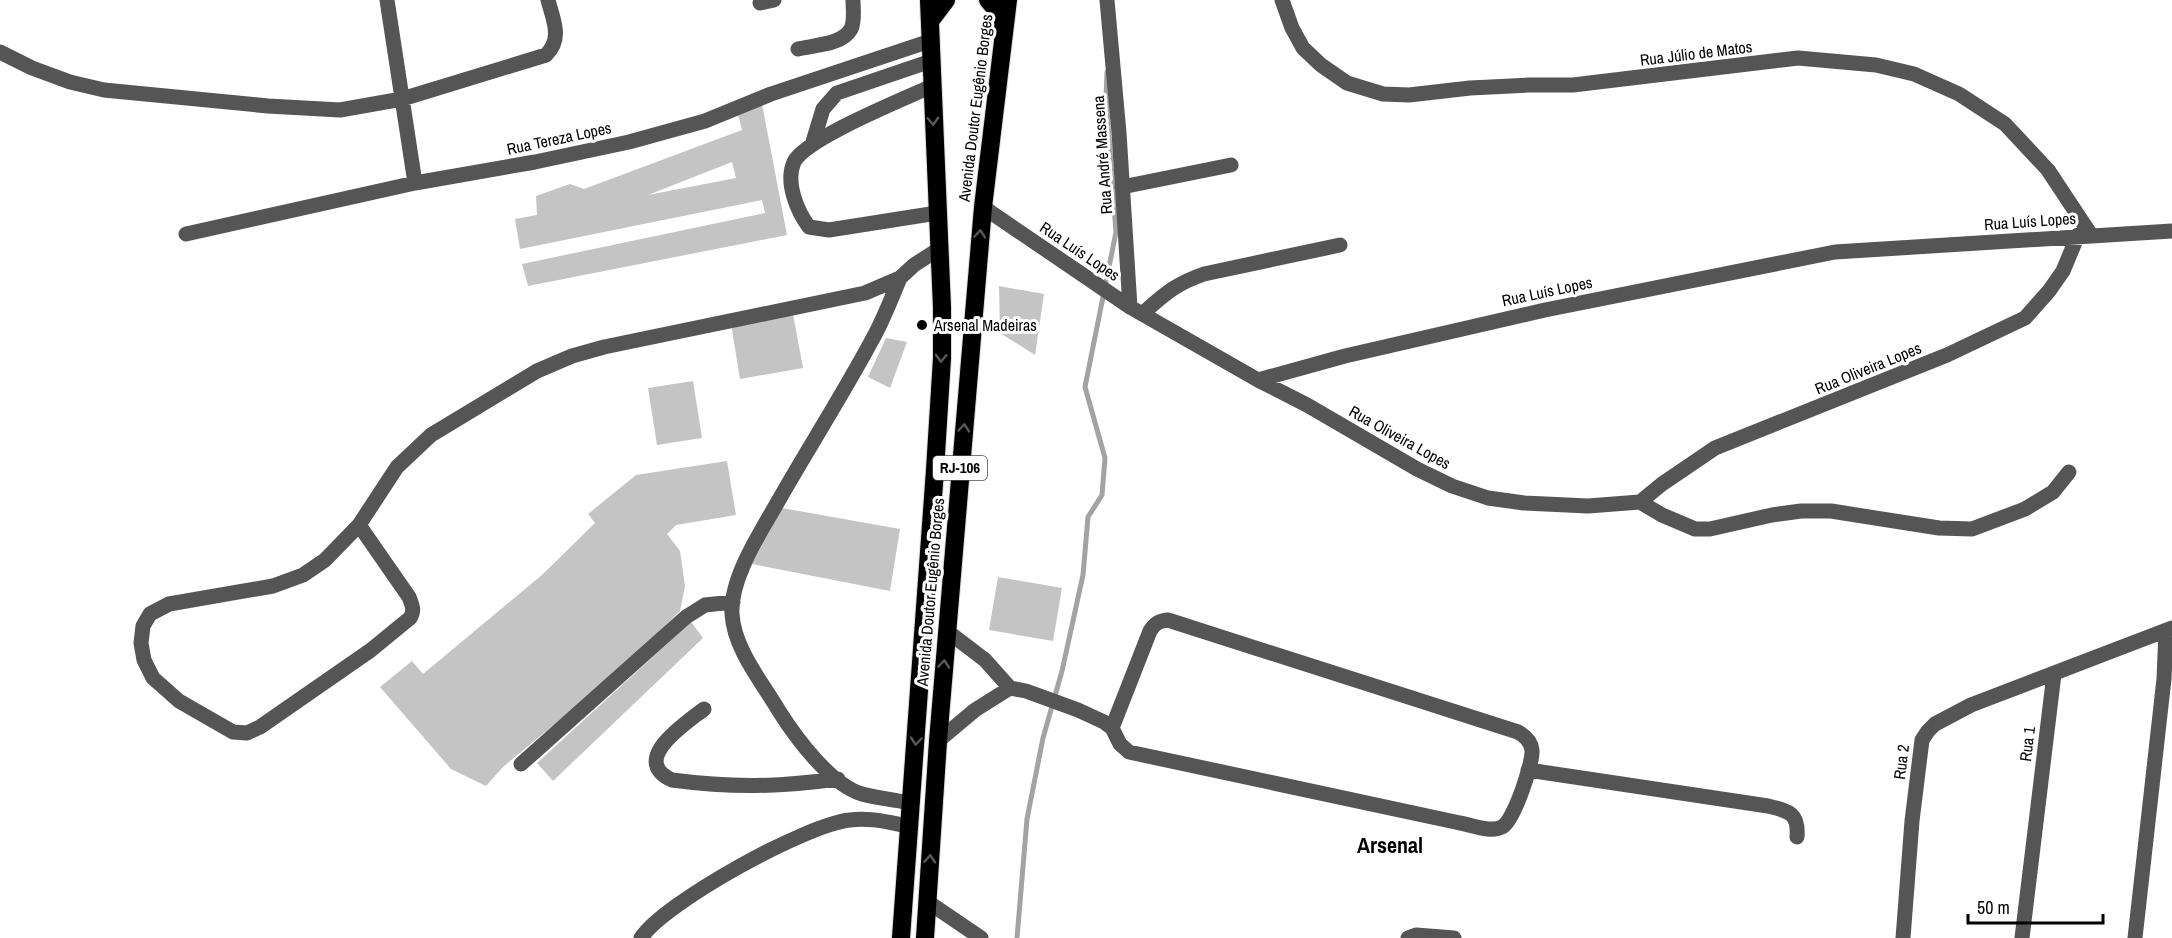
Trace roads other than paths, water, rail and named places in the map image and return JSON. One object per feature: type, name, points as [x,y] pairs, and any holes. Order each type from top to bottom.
[{"type":"highway","name":"Avenida Doutor Eugênio Borges","points":[[901,938],[925,627],[942,358],[942,308],[929,0]]},
{"type":"highway","points":[[930,21],[946,0]]},
{"type":"highway","points":[[988,0],[994,7],[1004,39]]},
{"type":"highway","name":"Avenida Doutor Eugênio Borges","points":[[925,938],[938,741],[982,207],[1008,0]]},
{"type":"street","points":[[387,0],[415,183]]},
{"type":"street","points":[[0,52],[32,68],[70,82],[104,90],[340,110],[402,99],[546,55],[553,48],[556,32],[548,0]]},
{"type":"street","points":[[798,49],[835,41],[845,36],[853,22],[853,0]]},
{"type":"street","name":"Rua André Massena","points":[[1107,0],[1122,187],[1136,311]]},
{"type":"street","name":"Rua Júlio de Matos","points":[[1282,0],[1292,28],[1303,48],[1321,65],[1347,83],[1383,94],[1409,96],[1494,87],[1573,85],[1798,58],[1876,65],[1914,74],[1959,94],[2006,123],[2048,170],[2085,235]]},
{"type":"street","name":"Rua Tereza Lopes","points":[[186,234],[415,183],[535,162],[629,142],[705,121],[771,94],[930,41]]},
{"type":"street","points":[[812,145],[823,109],[837,93],[931,61]]},
{"type":"street","points":[[932,86],[832,133],[812,145],[795,160],[791,172],[796,203],[802,218],[809,227],[829,230],[937,213]]},
{"type":"street","points":[[1122,187],[1231,165]]},
{"type":"street","name":"Rua Luís Lopes","points":[[982,207],[1112,296],[1258,380],[1345,356],[1545,310],[1835,252],[2172,231]]},
{"type":"street","name":"Rua Oliveira Lopes","points":[[1258,380],[1307,405],[1417,469],[1452,486],[1479,495],[1524,503],[1588,506],[1640,502],[1715,448],[1947,356],[2025,318],[2063,272],[2085,235]]},
{"type":"street","points":[[1136,311],[1183,281],[1204,274],[1340,245]]},
{"type":"street","points":[[358,525],[409,597],[413,613],[371,650],[260,727],[247,733],[234,732],[208,718],[179,701],[153,678],[144,660],[141,643],[143,626],[150,614],[169,604],[273,586],[303,575],[325,560],[358,525],[397,467],[430,435],[537,371],[572,356],[604,347],[865,293],[900,278],[914,265],[939,249]]},
{"type":"street","points":[[900,278],[873,339],[748,555],[733,602],[732,615],[735,633],[745,654],[793,733],[817,762],[860,793],[911,803]]},
{"type":"street","points":[[1640,502],[1662,515],[1695,529],[1710,529],[1791,512],[1830,511],[1939,528],[1960,529],[1972,528],[2025,509],[2053,492],[2069,472]]},
{"type":"street","points":[[521,764],[686,617],[705,605],[733,602]]},
{"type":"street","points":[[947,631],[985,660],[1010,688],[1078,710],[1112,728],[1120,744],[1129,752],[1496,829],[1508,823],[1520,795],[1532,751],[1531,744],[1518,732],[1168,621],[1160,621],[1150,631],[1112,728]]},
{"type":"street","points":[[2054,674],[2169,629],[2134,938]]},
{"type":"street","name":"Rua 2","points":[[1903,938],[1912,821],[1922,740],[1935,724],[1971,705],[2054,674]]},
{"type":"street","name":"Rua 1","points":[[2022,938],[2054,674]]},
{"type":"street","points":[[938,741],[975,710],[1010,688]]},
{"type":"street","points":[[704,709],[663,742],[656,756],[658,768],[664,776],[672,780],[748,787],[788,786],[838,779]]},
{"type":"street","points":[[1528,770],[1768,806],[1791,813],[1798,826],[1797,837]]},
{"type":"street","points":[[641,938],[646,930],[689,898],[763,852],[821,828],[850,819],[883,821],[909,826]]},
{"type":"street","points":[[928,902],[981,938]]},
{"type":"street","points":[[1408,938],[1416,934],[1454,938]]},
{"type":"waterway","points":[[1017,938],[1027,819],[1043,738],[1062,671],[1083,575],[1088,517],[1102,495],[1105,458],[1085,387],[1116,232],[1106,97],[1107,72]]},
{"type":"place","name":"Arsenal Madeiras","points":[[922,325]]},
{"type":"district","name":"Arsenal","points":[[1390,845]]}]
